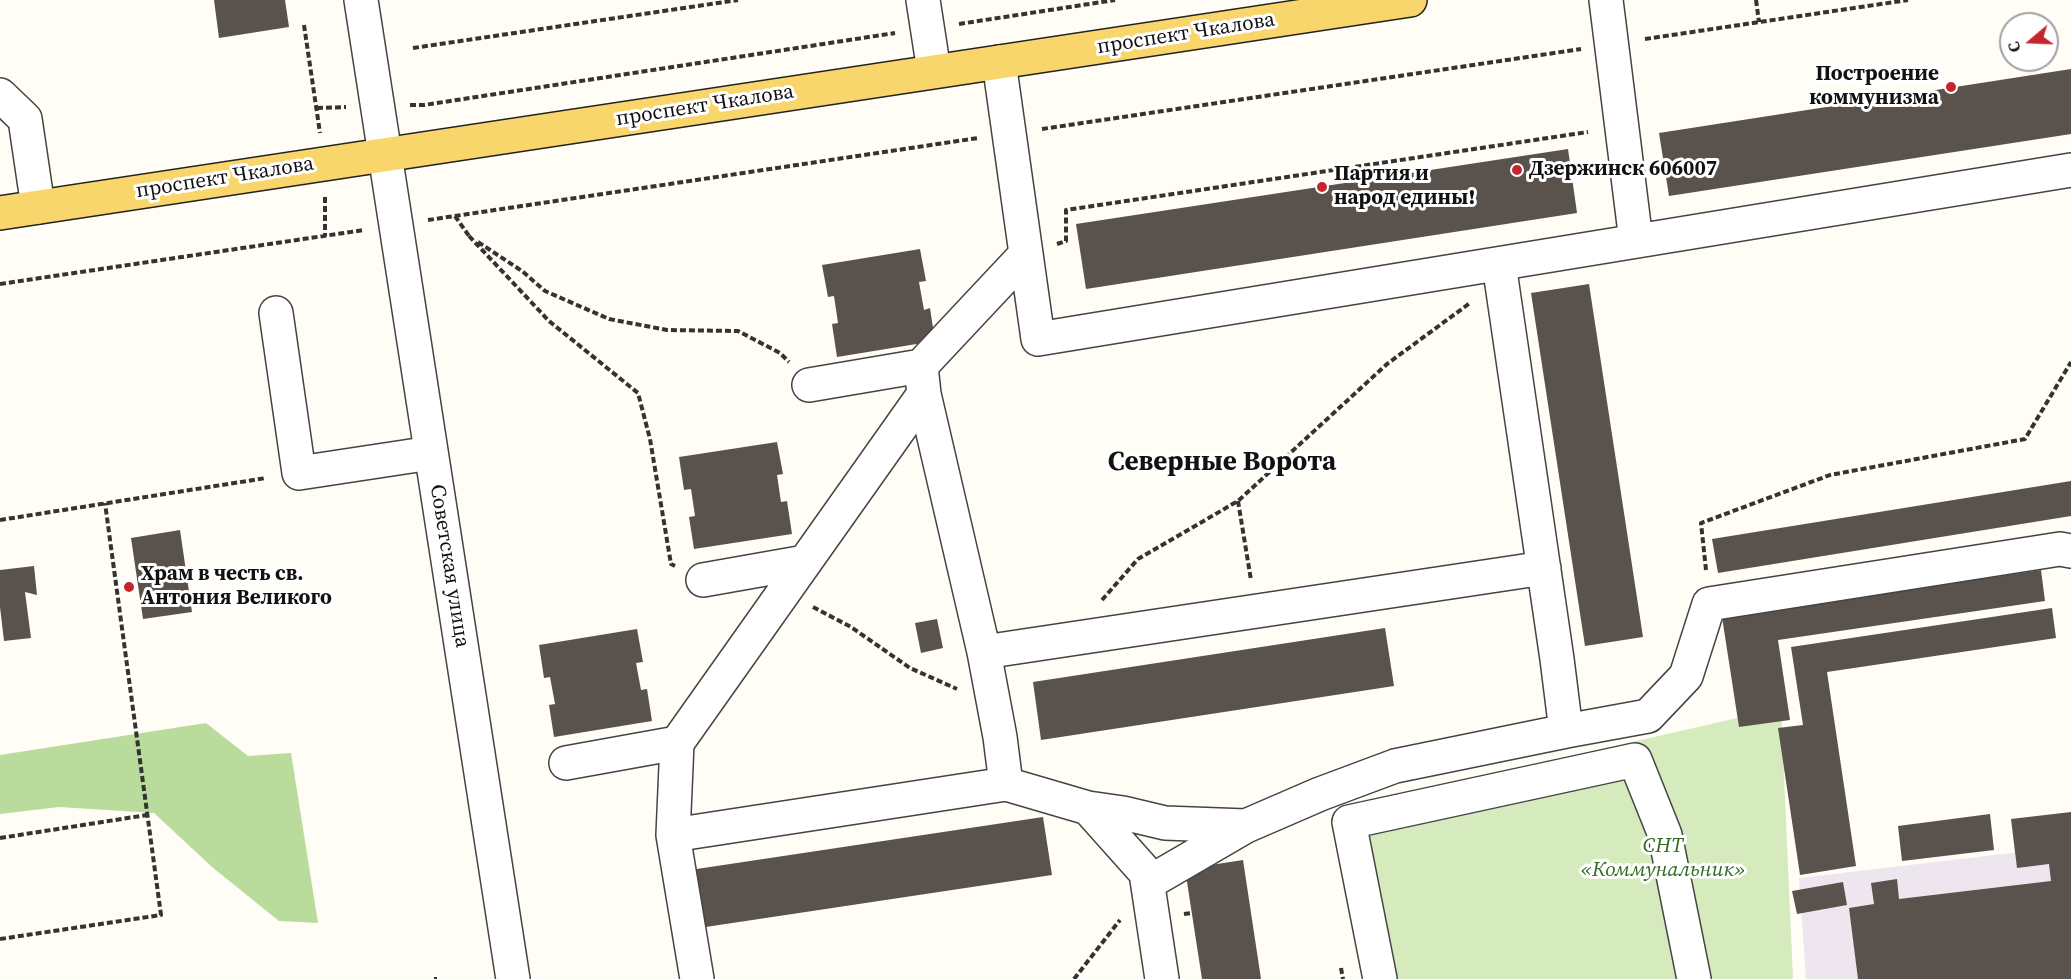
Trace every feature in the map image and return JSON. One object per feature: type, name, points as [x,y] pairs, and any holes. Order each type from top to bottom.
[{"type":"main road","name":"проспект Чкалова","points":[[0,213],[1410,0]]},
{"type":"street","name":"Советская улица","points":[[361,0],[431,453],[504,977]]},
{"type":"street","points":[[1606,0],[1636,241]]},
{"type":"street","points":[[925,14],[934,71]]},
{"type":"street","points":[[999,62],[1038,339],[1501,271],[1636,241],[2071,170]]},
{"type":"street","points":[[0,95],[25,119],[38,207]]},
{"type":"street","points":[[697,979],[673,836],[677,743],[806,562],[922,380],[1026,254]]},
{"type":"street","points":[[1501,271],[1566,731]]},
{"type":"street","points":[[276,313],[299,473],[431,453]]},
{"type":"street","points":[[809,385],[922,380]]},
{"type":"street","points":[[922,380],[984,652],[1000,737],[1006,784]]},
{"type":"street","points":[[1148,884],[1246,826],[1320,794],[1395,766],[1648,716],[1686,676],[1709,604],[2060,549],[2071,551]]},
{"type":"street","points":[[703,580],[806,562]]},
{"type":"street","points":[[984,652],[1544,567]]},
{"type":"street","points":[[566,763],[677,743]]},
{"type":"street","points":[[1380,979],[1349,822],[1635,760],[1665,835],[1694,979]]},
{"type":"street","points":[[673,836],[1006,784],[1088,808],[1165,823],[1246,826]]},
{"type":"street","points":[[1088,808],[1146,873],[1162,979]]},
{"type":"path","points":[[413,48],[738,0]]},
{"type":"path","points":[[316,108],[424,105],[925,14],[1115,0]]},
{"type":"path","points":[[1756,0],[1759,22]]},
{"type":"path","points":[[0,284],[1908,0]]},
{"type":"path","points":[[1026,254],[1066,241],[1066,210],[1622,127]]},
{"type":"path","points":[[455,216],[469,236],[549,321],[638,393],[650,439],[671,564],[703,580]]},
{"type":"path","points":[[469,236],[522,271],[545,291],[609,320],[667,330],[738,331],[780,353],[809,385]]},
{"type":"path","points":[[1066,639],[1138,559],[1238,501],[1387,364],[1501,271]]},
{"type":"path","points":[[1709,604],[1701,524],[1830,475],[2025,439],[2071,362]]},
{"type":"path","points":[[0,520],[299,473]]},
{"type":"path","points":[[1238,501],[1256,611]]},
{"type":"path","points":[[0,939],[161,915],[105,503]]},
{"type":"path","points":[[785,591],[851,627],[910,668],[964,692]]},
{"type":"path","points":[[0,838],[148,815]]},
{"type":"path","points":[[1074,979],[1148,884]]},
{"type":"shaded area","points":[[2071,846],[2071,979],[1806,979],[1799,878]]},
{"type":"green space","name":"СНТ «Коммунальник»","points":[[1781,708],[1793,979],[1368,979],[1335,810]]},
{"type":"green space","points":[[206,723],[248,756],[291,753],[318,923],[279,921],[212,867],[154,813],[59,807],[0,814],[0,755]]},
{"type":"building","points":[[214,0],[285,0],[289,27],[219,38]]},
{"type":"building","points":[[2071,69],[2071,134],[1669,196],[1659,133]]},
{"type":"building","points":[[1568,149],[1577,213],[1086,289],[1076,224]]},
{"type":"building","points":[[920,249],[926,281],[919,282],[924,310],[930,308],[935,341],[837,357],[832,324],[838,323],[834,296],[828,297],[822,265]]},
{"type":"building","points":[[1589,284],[1643,637],[1585,646],[1531,293]]},
{"type":"building","points":[[777,442],[783,474],[777,475],[781,502],[787,501],[792,534],[694,549],[689,517],[695,516],[691,489],[684,490],[679,457]]},
{"type":"building","points":[[2071,481],[2071,516],[1718,573],[1712,539]]},
{"type":"building","points":[[180,530],[192,612],[143,619],[131,538]]},
{"type":"building","points":[[34,566],[37,595],[25,592],[31,638],[4,641],[0,607],[0,570]]},
{"type":"building","points":[[2041,570],[2045,601],[1778,640],[1790,720],[1739,727],[1722,617]]},
{"type":"building","points":[[2052,608],[2056,638],[1827,672],[1856,866],[1800,875],[1778,728],[1803,725],[1791,647]]},
{"type":"building","points":[[937,619],[943,648],[921,653],[915,623]]},
{"type":"building","points":[[1385,628],[1394,686],[1041,740],[1033,682]]},
{"type":"building","points":[[637,629],[643,662],[636,663],[641,690],[647,689],[652,721],[554,737],[549,705],[555,704],[550,677],[544,678],[539,645]]},
{"type":"building","points":[[2071,812],[2071,979],[1858,979],[1849,908],[1874,904],[1871,883],[1897,879],[1899,899],[2051,881],[2049,864],[2017,868],[2011,819]]},
{"type":"building","points":[[1990,814],[1994,850],[1902,861],[1898,826]]},
{"type":"building","points":[[1043,817],[1052,875],[699,928],[690,870]]},
{"type":"building","points":[[1243,860],[1261,979],[1202,979],[1185,869]]},
{"type":"building","points":[[1843,882],[1847,905],[1797,914],[1792,891]]},
{"type":"place","name":"Построение коммунизма","points":[[1951,87]]},
{"type":"place","name":"Дзержинск 606007","points":[[1517,170]]},
{"type":"place","name":"Партия и народ едины!","points":[[1322,187]]},
{"type":"place","name":"Храм в честь св. Антония Великого","points":[[129,587]]},
{"type":"district","name":"Северные Ворота","points":[[1222,463]]}]
